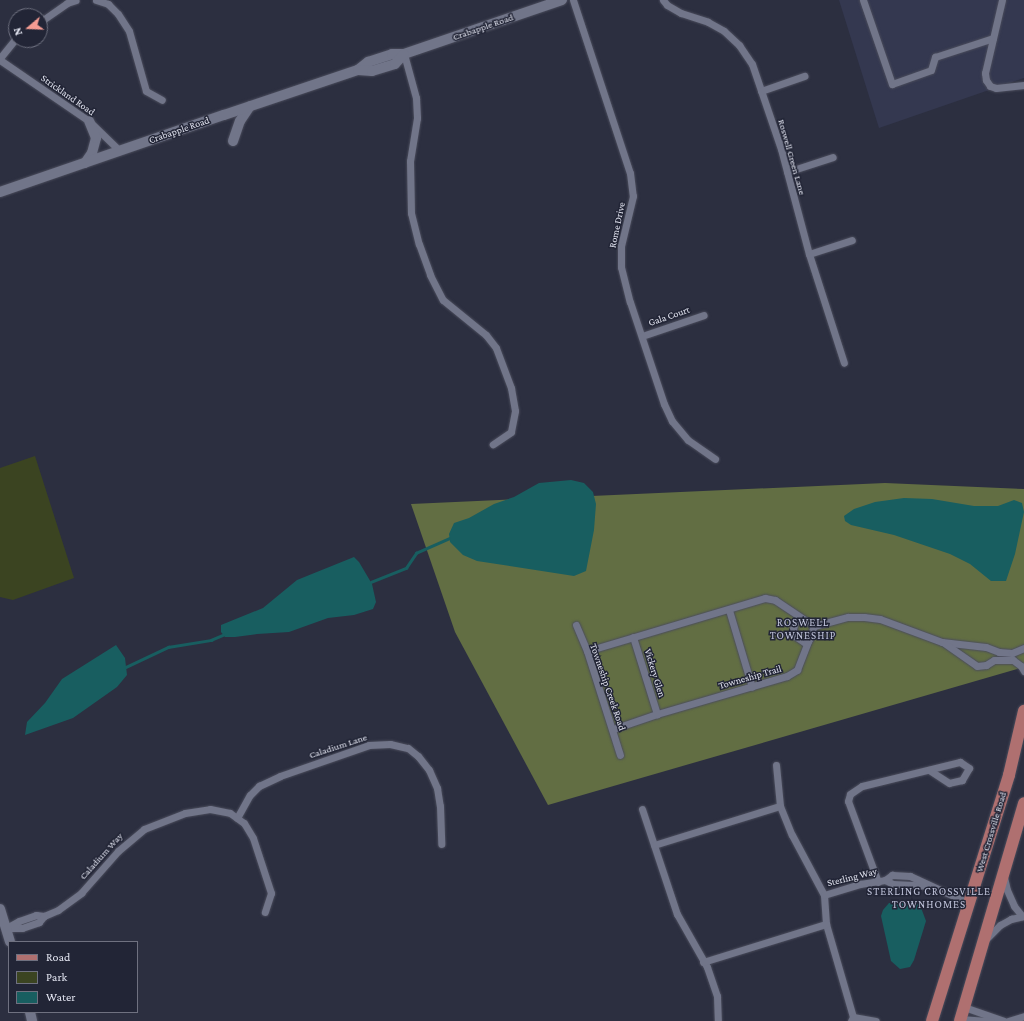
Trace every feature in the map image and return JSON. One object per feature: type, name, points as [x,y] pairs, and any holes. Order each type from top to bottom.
[{"type":"main road","name":"West Crossville Road","points":[[932,1021],[1009,775],[1024,711]]},
{"type":"main road","points":[[960,1020],[1024,803]]},
{"type":"street","points":[[48,16],[67,3],[76,0]]},
{"type":"street","points":[[96,0],[108,4],[118,14],[129,31],[146,91],[162,100]]},
{"type":"street","name":"Crabapple Road","points":[[0,192],[358,70],[372,71],[395,64],[404,54],[562,0]]},
{"type":"street","name":"Rome Drive","points":[[573,0],[630,173],[633,196],[621,246],[621,267],[630,302],[664,404],[672,422],[688,440],[715,459]]},
{"type":"street","name":"Roswell Green Lane","points":[[664,0],[668,5],[681,13],[708,22],[718,28],[739,45],[752,64],[787,172],[809,254],[844,363]]},
{"type":"street","points":[[864,0],[892,84],[930,70],[936,57],[993,38]]},
{"type":"street","points":[[1002,0],[985,73],[990,86],[996,88],[1024,85]]},
{"type":"street","points":[[0,59],[8,48]]},
{"type":"street","points":[[404,54],[416,98],[417,118],[410,161],[411,213],[419,244],[430,275],[443,300],[486,335],[496,348],[511,388],[515,412],[511,432],[492,444]]},
{"type":"street","name":"Strickland Road","points":[[0,59],[89,121],[120,151]]},
{"type":"street","points":[[761,91],[804,76]]},
{"type":"street","points":[[233,141],[240,121],[250,106]]},
{"type":"street","points":[[85,163],[92,152],[96,138],[89,121]]},
{"type":"street","points":[[787,172],[833,157]]},
{"type":"street","points":[[809,254],[852,240]]},
{"type":"street","name":"Gala Court","points":[[642,336],[704,315]]},
{"type":"street","points":[[587,651],[729,610],[765,598],[775,600],[814,626],[848,618],[880,619],[942,642],[986,647],[1012,656],[1024,671]]},
{"type":"street","points":[[729,610],[752,687]]},
{"type":"street","points":[[803,620],[798,619],[795,622],[793,629],[795,636],[804,642],[808,641],[810,638]]},
{"type":"street","name":"Towneship Creek Road","points":[[576,625],[587,651],[613,729],[620,756]]},
{"type":"street","name":"Towneship Trail","points":[[613,729],[657,714],[788,676],[798,670],[814,626]]},
{"type":"street","name":"Vickery Glen","points":[[633,638],[657,714]]},
{"type":"street","points":[[942,642],[977,666],[986,665],[994,660],[1012,656],[1024,648]]},
{"type":"street","name":"Caladium Lane","points":[[237,818],[250,795],[259,786],[280,776],[369,745],[390,744],[408,748],[418,756],[429,770],[437,788],[440,806],[441,844]]},
{"type":"street","points":[[881,881],[848,801],[850,794],[862,786],[960,762],[969,768],[962,780],[949,782],[929,770]]},
{"type":"street","points":[[776,765],[780,806],[792,835],[824,894],[826,924],[852,1019],[876,1021]]},
{"type":"street","points":[[654,845],[780,806]]},
{"type":"street","name":"Caladium Way","points":[[6,928],[22,928],[39,922],[44,916],[58,910],[81,893],[118,850],[144,829],[197,810],[210,809],[230,813],[244,823],[253,838],[271,893],[265,912]]},
{"type":"street","points":[[642,809],[677,914],[704,962],[717,996],[718,1021]]},
{"type":"street","points":[[983,942],[1000,925],[1011,919],[1023,916],[1014,906],[1007,890],[1004,873]]},
{"type":"street","name":"Sterling Way","points":[[824,894],[860,884],[881,881],[892,875],[910,876],[969,904]]},
{"type":"street","points":[[0,909],[10,941]]},
{"type":"street","points":[[704,962],[826,924]]},
{"type":"street","points":[[964,1007],[1004,1021]]},
{"type":"street","points":[[1008,1021],[1024,1016]]},
{"type":"street","points":[[960,1020],[991,1021]]},
{"type":"shaded area","points":[[839,0],[1024,0],[1024,78],[879,128]]},
{"type":"shaded area","points":[[885,483],[1024,489],[1024,667],[548,805],[455,632],[411,504]]},
{"type":"green space","points":[[35,456],[74,578],[13,600],[0,597],[0,468]]},
{"type":"water","points":[[571,480],[584,483],[593,492],[596,504],[594,530],[586,571],[574,576],[477,561],[463,555],[450,542],[449,534],[454,523],[469,518],[494,504],[514,497],[539,483]]},
{"type":"water","points":[[904,498],[932,499],[974,506],[998,506],[1014,500],[1022,503],[1024,512],[1015,554],[1006,581],[991,581],[970,564],[950,554],[894,535],[851,525],[845,521],[844,516],[854,509],[875,502]]},
{"type":"water","points":[[354,557],[359,562],[372,584],[376,602],[373,609],[354,615],[328,618],[289,632],[225,637],[221,632],[221,625],[263,608],[297,580]]},
{"type":"water","points":[[116,645],[125,658],[127,675],[117,687],[73,718],[25,735],[27,722],[45,703],[62,679]]},
{"type":"water","points":[[908,901],[920,905],[926,921],[914,960],[910,967],[900,969],[891,961],[881,916],[883,910],[889,903]]},
{"type":"waterway","points":[[371,582],[406,568],[416,553],[449,538]]},
{"type":"waterway","points":[[126,667],[168,647],[211,640],[223,635]]},
{"type":"district","name":"ROSWELL TOWNESHIP","points":[[803,629]]},
{"type":"district","name":"STERLING CROSSVILLE TOWNHOMES","points":[[929,898]]}]
